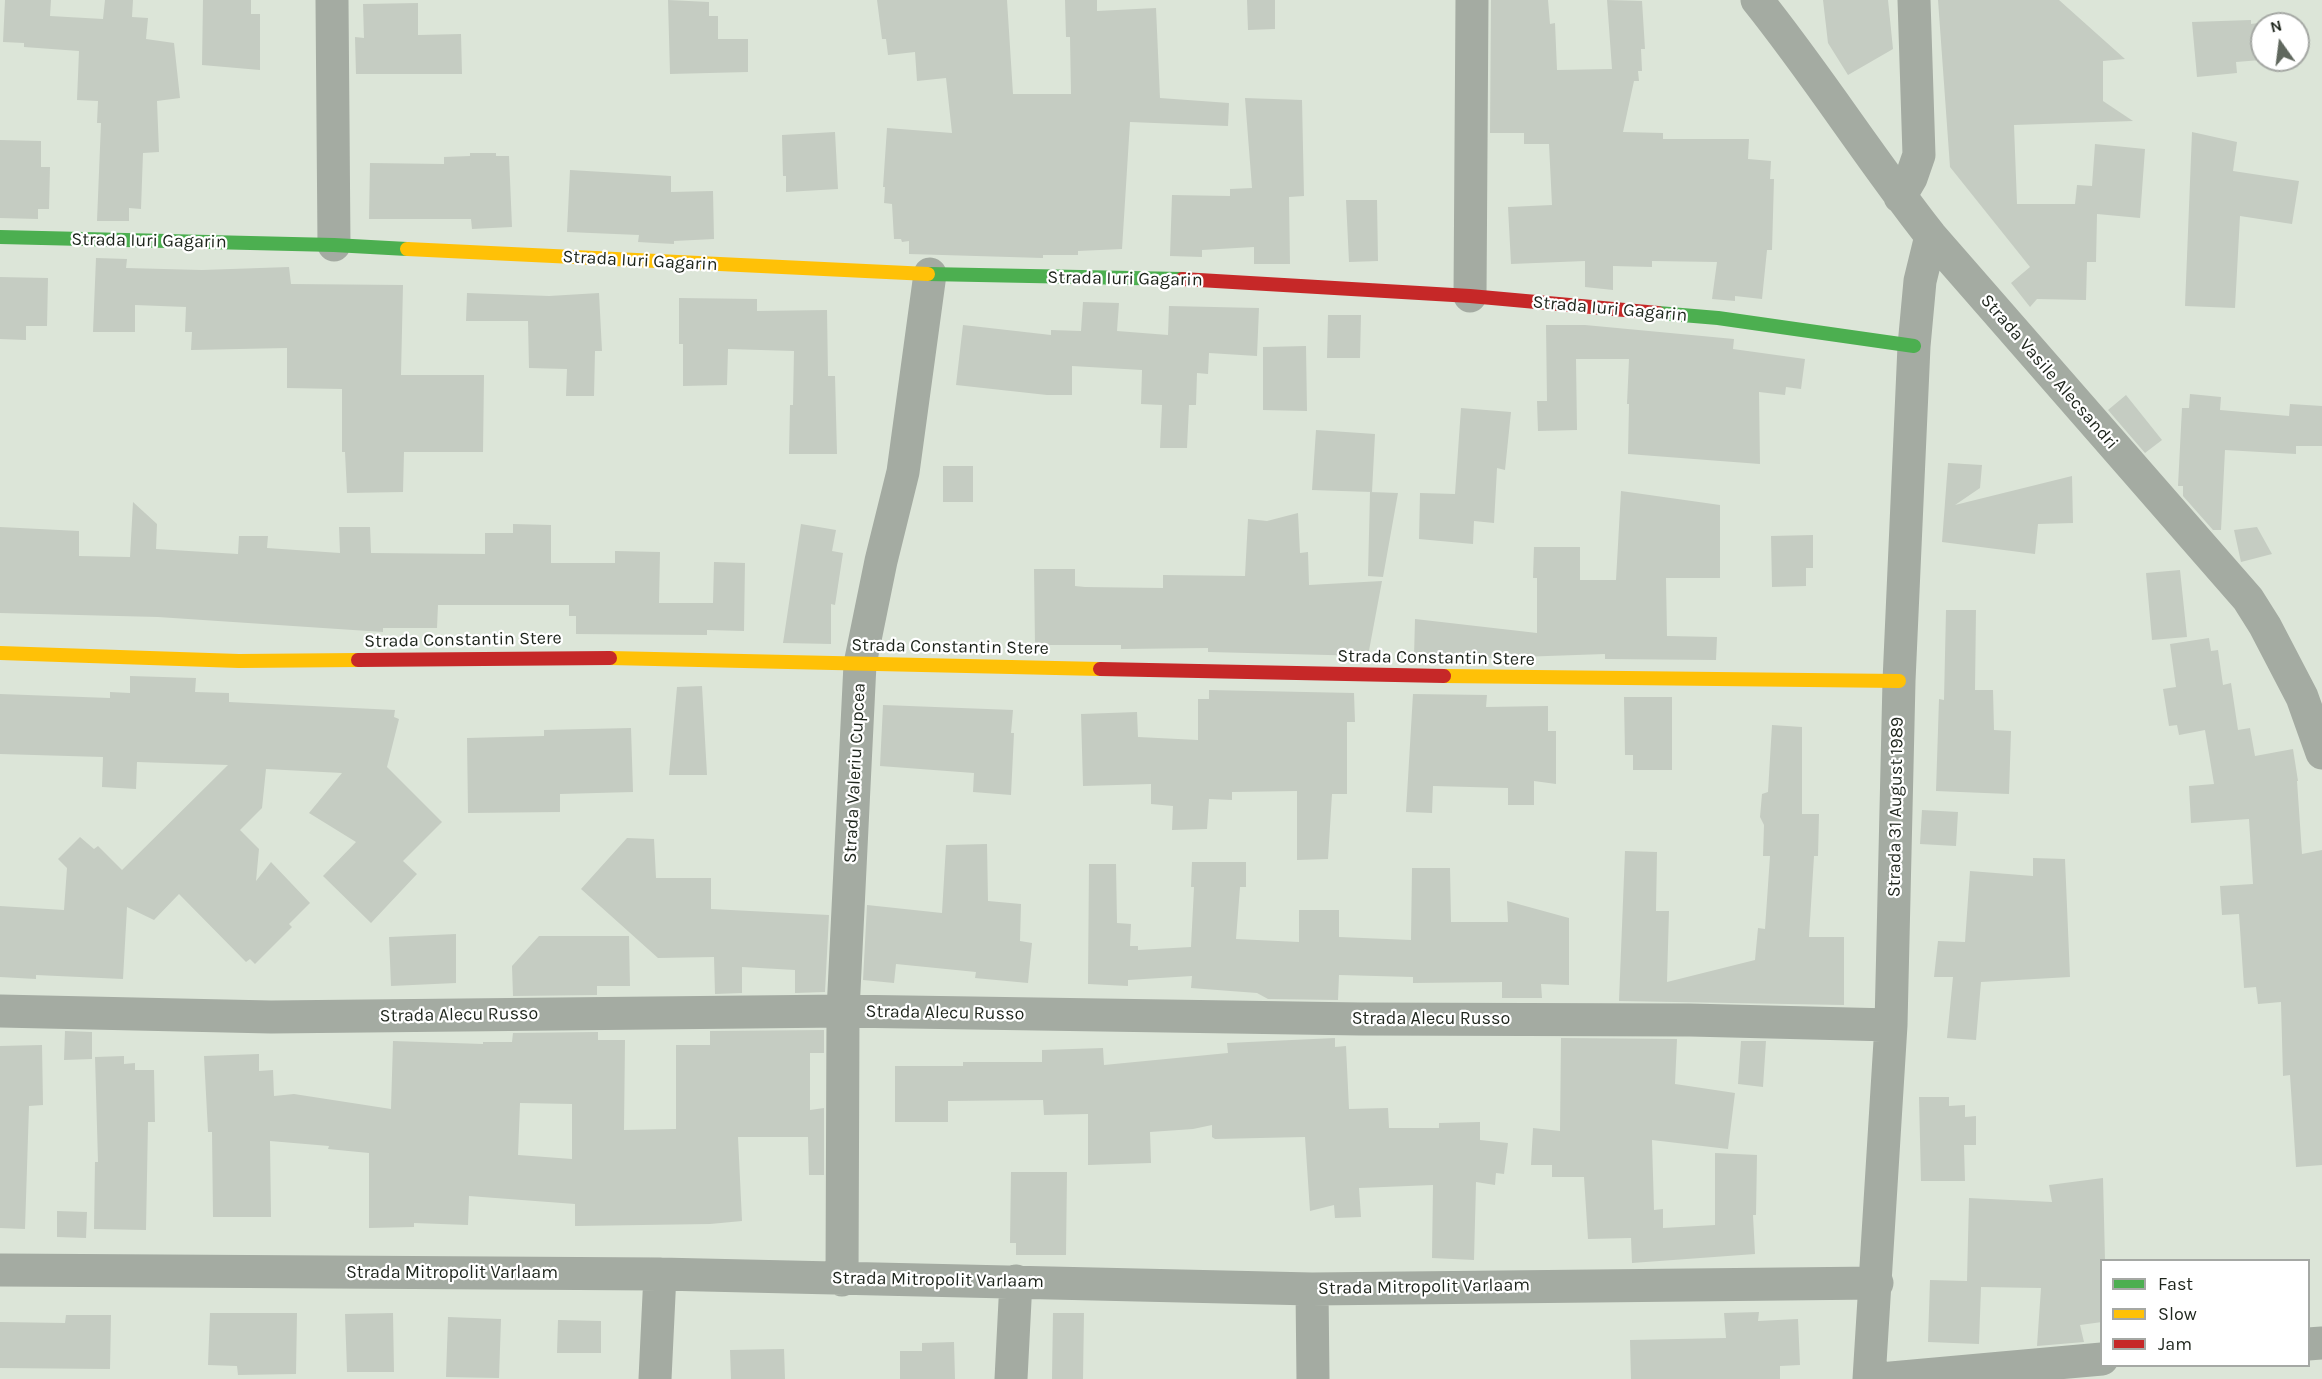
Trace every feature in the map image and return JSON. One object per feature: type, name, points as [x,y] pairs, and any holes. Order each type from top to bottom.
[{"type":"street","points":[[332,0],[334,244]]},
{"type":"street","points":[[1470,296],[1472,0]]},
{"type":"street","name":"Strada Vasile Alecsandri","points":[[1757,0],[1799,52],[1900,197],[1931,236],[2248,599],[2265,626],[2302,697],[2322,753]]},
{"type":"street","points":[[1900,197],[1911,178],[1919,155],[1914,0]]},
{"type":"street","name":"Strada 31 August 1989","points":[[1869,1379],[1877,1283],[1891,1025],[1899,681],[1914,346],[1920,281],[1931,236]]},
{"type":"street","name":"Strada Iuri Gagarin","points":[[0,237],[334,244],[665,263],[930,274],[1207,280],[1470,296],[1718,318],[1914,346]]},
{"type":"street","name":"Strada Valeriu Cupcea","points":[[842,1280],[843,1011],[860,664],[903,472],[930,274]]},
{"type":"street","name":"Strada Constantin Stere","points":[[0,653],[239,661],[579,657],[1635,679],[1899,681]]},
{"type":"street","name":"Strada Alecu Russo","points":[[0,1011],[264,1017],[843,1011],[1361,1019],[1690,1020],[1891,1025]]},
{"type":"street","name":"Strada Mitropolit Varlaam","points":[[0,1270],[660,1274],[842,1280],[1016,1281],[1312,1288],[1877,1283]]},
{"type":"street","points":[[655,1379],[660,1274]]},
{"type":"street","points":[[1011,1379],[1016,1281]]},
{"type":"street","points":[[1312,1288],[1314,1379]]},
{"type":"street","points":[[1880,1379],[2084,1367]]},
{"type":"building","points":[[5,0],[51,0],[50,16],[103,19],[105,0],[133,0],[132,17],[148,18],[146,39],[174,43],[180,98],[157,101],[159,152],[143,153],[141,209],[129,208],[129,221],[97,221],[101,123],[97,123],[98,101],[77,100],[79,51],[24,47],[24,43],[3,42]]},
{"type":"building","points":[[203,0],[251,0],[251,14],[260,14],[260,70],[202,65]]},
{"type":"building","points":[[668,0],[709,2],[709,16],[718,16],[718,39],[748,39],[748,72],[670,74]]},
{"type":"building","points":[[877,0],[1007,0],[1013,94],[1071,94],[1070,37],[1066,37],[1065,0],[1097,0],[1097,11],[1156,8],[1160,98],[1229,103],[1228,126],[1130,122],[1122,249],[1078,251],[1078,255],[1043,255],[1043,258],[909,254],[909,241],[902,242],[901,239],[894,239],[892,204],[884,203],[887,128],[952,133],[946,78],[917,81],[915,52],[888,55],[886,39],[882,39]]},
{"type":"building","points":[[1247,0],[1275,0],[1275,29],[1248,30]]},
{"type":"building","points":[[1491,0],[1548,0],[1550,24],[1555,23],[1557,70],[1612,69],[1607,0],[1642,1],[1645,49],[1641,49],[1642,71],[1638,71],[1639,81],[1634,81],[1623,132],[1663,133],[1663,139],[1749,139],[1748,159],[1771,161],[1770,179],[1774,179],[1772,250],[1767,250],[1762,299],[1735,296],[1735,301],[1712,299],[1717,262],[1652,261],[1652,267],[1613,266],[1613,290],[1585,287],[1585,261],[1511,264],[1508,207],[1552,205],[1549,144],[1524,144],[1524,133],[1490,133]]},
{"type":"building","points":[[1823,0],[1888,0],[1893,49],[1848,75],[1828,43]]},
{"type":"building","points":[[1938,0],[2059,0],[2125,59],[2103,61],[2103,101],[2133,121],[2014,125],[2017,204],[2075,204],[2077,185],[2092,186],[2095,144],[2145,149],[2140,218],[2097,214],[2096,262],[2087,262],[2086,300],[2037,299],[2030,307],[2011,283],[2030,267],[1950,167]]},
{"type":"building","points":[[418,3],[418,35],[461,34],[462,74],[356,74],[355,37],[364,38],[363,4]]},
{"type":"building","points":[[2250,20],[2250,61],[2236,62],[2237,73],[2197,77],[2192,22]]},
{"type":"building","points":[[1245,98],[1302,100],[1304,196],[1289,197],[1290,264],[1254,264],[1254,247],[1202,250],[1202,257],[1170,256],[1172,195],[1230,196],[1230,189],[1252,188]]},
{"type":"building","points":[[835,132],[838,189],[786,192],[786,176],[783,176],[782,135]]},
{"type":"building","points":[[2192,132],[2237,142],[2233,171],[2299,181],[2292,224],[2240,216],[2235,308],[2185,306]]},
{"type":"building","points":[[0,140],[41,141],[41,167],[50,167],[49,209],[38,209],[38,219],[0,218]]},
{"type":"building","points":[[470,153],[496,153],[496,156],[509,156],[512,227],[472,229],[471,219],[369,219],[370,163],[444,164],[444,157],[470,156]]},
{"type":"building","points":[[570,170],[671,176],[671,192],[713,191],[714,239],[674,241],[674,244],[638,242],[639,235],[567,232]]},
{"type":"building","points":[[1346,200],[1377,200],[1378,261],[1349,262]]},
{"type":"building","points":[[96,258],[127,259],[126,268],[202,270],[289,267],[291,284],[403,285],[401,375],[484,375],[483,452],[404,452],[403,492],[347,493],[345,452],[342,452],[342,389],[287,388],[287,348],[191,350],[192,332],[185,332],[186,307],[135,305],[135,332],[93,332]]},
{"type":"building","points":[[0,277],[48,278],[47,326],[26,326],[26,340],[0,339]]},
{"type":"building","points":[[467,293],[549,296],[599,293],[602,351],[595,351],[594,396],[566,396],[567,369],[529,368],[528,321],[466,321]]},
{"type":"building","points":[[679,298],[757,299],[757,311],[827,310],[828,376],[835,376],[837,454],[789,454],[794,351],[728,349],[727,385],[683,386],[683,344],[679,344]]},
{"type":"building","points":[[1083,302],[1119,303],[1117,331],[1168,335],[1169,306],[1259,308],[1257,356],[1209,353],[1208,374],[1197,373],[1196,405],[1189,405],[1187,448],[1160,448],[1162,405],[1141,404],[1142,370],[1072,366],[1072,395],[1047,395],[956,385],[963,325],[1051,335],[1051,330],[1081,331]]},
{"type":"building","points":[[1328,315],[1361,315],[1360,358],[1327,358]]},
{"type":"building","points":[[1546,325],[1585,325],[1734,339],[1733,349],[1805,359],[1801,389],[1786,387],[1785,395],[1759,392],[1760,464],[1628,454],[1629,359],[1576,359],[1577,430],[1538,431],[1537,401],[1547,401]]},
{"type":"building","points":[[1306,346],[1307,411],[1263,410],[1263,347]]},
{"type":"building","points":[[2190,394],[2221,397],[2220,410],[2289,416],[2290,404],[2322,406],[2322,446],[2296,446],[2296,454],[2225,450],[2221,530],[2213,530],[2183,496],[2183,486],[2178,486],[2182,408],[2189,408]]},
{"type":"building","points":[[2126,395],[2162,440],[2145,453],[2108,410]]},
{"type":"building","points":[[1461,408],[1511,412],[1505,470],[1497,468],[1494,523],[1474,521],[1473,544],[1419,539],[1420,493],[1455,494]]},
{"type":"building","points":[[1316,430],[1375,434],[1372,492],[1312,490]]},
{"type":"building","points":[[1948,463],[1982,465],[1980,488],[1955,505],[2072,476],[2073,523],[2038,524],[2035,554],[1942,542]]},
{"type":"building","points":[[943,466],[973,466],[973,502],[943,502]]},
{"type":"building","points":[[1621,491],[1720,505],[1720,578],[1666,578],[1667,636],[1717,637],[1716,660],[1605,659],[1605,654],[1490,658],[1414,657],[1415,619],[1537,633],[1537,578],[1533,578],[1534,547],[1580,547],[1580,580],[1616,580]]},
{"type":"building","points":[[1370,492],[1398,493],[1383,577],[1368,576]]},
{"type":"building","points":[[133,502],[157,524],[156,549],[238,554],[239,536],[268,536],[267,548],[340,553],[339,527],[370,527],[371,553],[485,554],[485,533],[513,533],[513,524],[551,525],[551,563],[615,563],[615,551],[660,552],[659,603],[713,603],[714,562],[745,563],[744,631],[707,630],[707,635],[576,634],[576,616],[569,616],[569,605],[438,605],[437,628],[383,628],[383,632],[158,617],[0,613],[0,527],[79,531],[79,556],[130,557]]},
{"type":"building","points":[[1298,513],[1300,553],[1308,552],[1309,585],[1382,581],[1368,656],[1208,652],[1208,648],[1121,649],[1121,645],[1035,645],[1034,569],[1075,569],[1075,586],[1085,587],[1163,588],[1163,575],[1245,576],[1248,519],[1267,521]]},
{"type":"building","points":[[801,524],[836,530],[832,551],[843,553],[835,605],[831,604],[831,644],[783,643]]},
{"type":"building","points":[[2257,527],[2272,554],[2241,562],[2234,530]]},
{"type":"building","points":[[1813,535],[1813,568],[1806,568],[1806,586],[1772,587],[1771,536]]},
{"type":"building","points":[[2180,570],[2187,637],[2152,640],[2146,573]]},
{"type":"building","points":[[1946,610],[1976,610],[1975,690],[1993,690],[1994,730],[2011,731],[2009,794],[1936,791],[1939,699],[1944,700]]},
{"type":"building","points":[[2209,638],[2211,651],[2218,650],[2223,685],[2231,683],[2238,730],[2250,728],[2255,756],[2293,749],[2298,781],[2302,854],[2322,850],[2322,1165],[2296,1167],[2290,1075],[2283,1076],[2281,1002],[2258,1004],[2256,987],[2244,988],[2239,914],[2222,915],[2220,886],[2253,884],[2249,819],[2191,823],[2189,786],[2214,784],[2205,730],[2179,735],[2177,725],[2169,726],[2163,689],[2176,687],[2170,644]]},
{"type":"building","points":[[130,676],[196,678],[195,692],[229,693],[229,702],[395,710],[394,717],[399,719],[387,767],[442,822],[403,861],[417,874],[371,923],[323,876],[356,842],[309,813],[342,773],[266,769],[262,808],[240,830],[259,849],[256,881],[271,862],[310,903],[289,924],[292,927],[255,964],[250,959],[246,962],[179,894],[154,920],[127,907],[123,979],[36,975],[36,979],[0,977],[0,906],[64,910],[67,868],[58,859],[80,837],[94,849],[98,846],[122,870],[228,765],[137,762],[136,789],[102,787],[103,757],[0,754],[0,694],[110,698],[110,692],[130,693]]},
{"type":"building","points":[[702,686],[707,775],[669,775],[677,687]]},
{"type":"building","points":[[1209,690],[1354,693],[1355,722],[1347,722],[1347,794],[1332,794],[1328,859],[1297,860],[1297,791],[1232,792],[1232,800],[1209,799],[1207,829],[1172,830],[1173,806],[1151,804],[1151,784],[1083,786],[1081,714],[1137,712],[1138,737],[1198,740],[1198,699],[1209,699]]},
{"type":"building","points":[[1413,694],[1487,695],[1486,707],[1548,706],[1548,731],[1556,731],[1556,784],[1534,781],[1534,805],[1508,805],[1508,788],[1433,786],[1432,813],[1406,812]]},
{"type":"building","points":[[1624,697],[1672,697],[1672,770],[1633,770],[1633,755],[1625,755]]},
{"type":"building","points":[[883,705],[1013,710],[1011,795],[973,792],[974,773],[880,766]]},
{"type":"building","points":[[1772,725],[1802,727],[1802,814],[1819,814],[1818,856],[1814,856],[1809,937],[1844,937],[1844,1005],[1619,1001],[1625,851],[1657,852],[1656,911],[1669,911],[1667,982],[1755,960],[1758,928],[1765,929],[1770,856],[1763,856],[1764,825],[1760,817],[1762,794],[1768,792]]},
{"type":"building","points":[[631,728],[633,792],[560,794],[560,812],[468,813],[467,738],[544,736],[544,730]]},
{"type":"building","points":[[1922,810],[1958,812],[1956,846],[1920,844]]},
{"type":"building","points":[[627,838],[654,839],[656,878],[711,878],[711,909],[829,915],[825,992],[795,993],[795,970],[742,967],[742,993],[715,994],[714,957],[658,958],[581,889]]},
{"type":"building","points":[[987,844],[988,901],[1021,904],[1020,941],[1032,943],[1028,983],[975,978],[976,972],[896,964],[894,983],[863,980],[867,905],[942,913],[946,845]]},
{"type":"building","points":[[2033,858],[2065,859],[2070,977],[1981,982],[1976,1040],[1947,1038],[1953,977],[1934,977],[1938,941],[1965,942],[1970,871],[2033,876]]},
{"type":"building","points":[[1192,862],[1246,862],[1246,887],[1240,887],[1236,939],[1299,942],[1299,910],[1339,910],[1339,937],[1411,940],[1412,868],[1450,868],[1451,922],[1508,922],[1507,901],[1569,918],[1569,985],[1541,984],[1542,998],[1502,998],[1502,982],[1413,983],[1413,977],[1339,975],[1338,1000],[1268,999],[1257,993],[1191,988],[1192,976],[1128,980],[1128,986],[1088,984],[1089,864],[1116,864],[1117,923],[1131,924],[1130,946],[1138,946],[1138,950],[1191,947],[1194,887],[1191,887]]},
{"type":"building","points":[[456,934],[456,983],[391,986],[389,937]]},
{"type":"building","points":[[539,936],[629,936],[630,986],[597,986],[597,995],[513,996],[512,966]]},
{"type":"building","points":[[824,1030],[824,1053],[810,1053],[810,1110],[824,1108],[824,1175],[809,1175],[808,1137],[738,1137],[742,1221],[710,1224],[575,1226],[575,1204],[469,1196],[468,1225],[414,1223],[414,1227],[369,1228],[369,1153],[328,1149],[329,1146],[270,1141],[271,1217],[213,1217],[212,1132],[208,1132],[204,1056],[259,1054],[259,1071],[273,1070],[274,1096],[294,1094],[391,1109],[393,1041],[483,1044],[483,1042],[512,1042],[513,1033],[598,1032],[598,1040],[625,1040],[624,1130],[676,1129],[676,1045],[710,1045],[710,1031]],"holes":[[[520,1103],[572,1104],[572,1159],[518,1155]]]},
{"type":"building","points":[[65,1031],[92,1032],[92,1059],[64,1060]]},
{"type":"building","points":[[1335,1038],[1335,1047],[1346,1046],[1349,1109],[1388,1108],[1389,1128],[1439,1128],[1439,1123],[1480,1122],[1480,1140],[1508,1143],[1504,1174],[1496,1173],[1495,1185],[1476,1182],[1474,1260],[1432,1258],[1433,1185],[1359,1188],[1361,1217],[1335,1218],[1334,1205],[1310,1211],[1305,1137],[1215,1139],[1212,1137],[1212,1125],[1193,1129],[1150,1132],[1151,1163],[1088,1165],[1088,1114],[1044,1115],[1043,1100],[948,1101],[948,1122],[895,1122],[895,1066],[963,1066],[963,1062],[1042,1062],[1042,1050],[1103,1048],[1104,1065],[1228,1053],[1227,1043]]},
{"type":"building","points":[[1561,1038],[1677,1039],[1675,1084],[1735,1093],[1728,1149],[1652,1140],[1654,1210],[1663,1209],[1663,1228],[1715,1225],[1715,1153],[1757,1155],[1756,1215],[1753,1215],[1755,1254],[1632,1263],[1631,1238],[1588,1239],[1584,1177],[1552,1177],[1552,1165],[1531,1165],[1533,1128],[1560,1131]]},
{"type":"building","points":[[1741,1041],[1766,1041],[1763,1087],[1738,1084]]},
{"type":"building","points":[[42,1045],[43,1105],[29,1106],[25,1229],[0,1228],[0,1046]]},
{"type":"building","points":[[124,1056],[124,1064],[135,1063],[135,1070],[154,1070],[155,1122],[148,1122],[146,1230],[94,1229],[95,1162],[98,1162],[95,1057]]},
{"type":"building","points":[[1919,1097],[1949,1097],[1949,1106],[1965,1105],[1965,1117],[1976,1116],[1976,1145],[1964,1145],[1965,1181],[1921,1181]]},
{"type":"building","points":[[1011,1172],[1067,1172],[1066,1255],[1016,1255],[1016,1243],[1010,1243]]},
{"type":"building","points":[[2103,1178],[2105,1259],[2100,1259],[2100,1322],[2080,1325],[2084,1342],[2037,1346],[2041,1288],[1981,1287],[1979,1344],[1928,1342],[1930,1280],[1967,1281],[1969,1198],[2052,1202],[2049,1185]]},
{"type":"building","points":[[57,1211],[87,1212],[86,1238],[57,1237]]},
{"type":"building","points":[[1759,1312],[1758,1321],[1798,1319],[1800,1365],[1780,1366],[1780,1379],[1631,1379],[1630,1340],[1726,1338],[1724,1313]]},
{"type":"building","points":[[210,1313],[297,1313],[296,1374],[238,1375],[237,1366],[208,1365]]},
{"type":"building","points":[[393,1313],[394,1372],[347,1372],[345,1314]]},
{"type":"building","points":[[1053,1313],[1084,1313],[1083,1379],[1052,1379]]},
{"type":"building","points":[[66,1315],[111,1315],[110,1369],[0,1368],[0,1322],[65,1323]]},
{"type":"building","points":[[448,1317],[501,1319],[499,1378],[446,1377]]},
{"type":"building","points":[[558,1320],[601,1321],[601,1353],[557,1353]]},
{"type":"building","points":[[954,1342],[955,1379],[900,1379],[900,1351],[922,1351],[922,1343]]},
{"type":"building","points":[[784,1349],[785,1379],[731,1379],[730,1350]]},
{"type":"traffic: fast","points":[[0,237],[334,245],[407,249]]},
{"type":"traffic: fast","points":[[928,274],[1182,279]]},
{"type":"traffic: fast","points":[[1658,313],[1718,318],[1914,346]]},
{"type":"traffic: slow","points":[[407,249],[928,274]]},
{"type":"traffic: slow","points":[[0,653],[239,661],[358,660]]},
{"type":"traffic: slow","points":[[610,658],[1100,669]]},
{"type":"traffic: slow","points":[[1444,676],[1899,681]]},
{"type":"traffic: jam","points":[[1182,279],[1470,296],[1658,313]]},
{"type":"traffic: jam","points":[[358,660],[610,658]]},
{"type":"traffic: jam","points":[[1100,669],[1444,676]]}]
